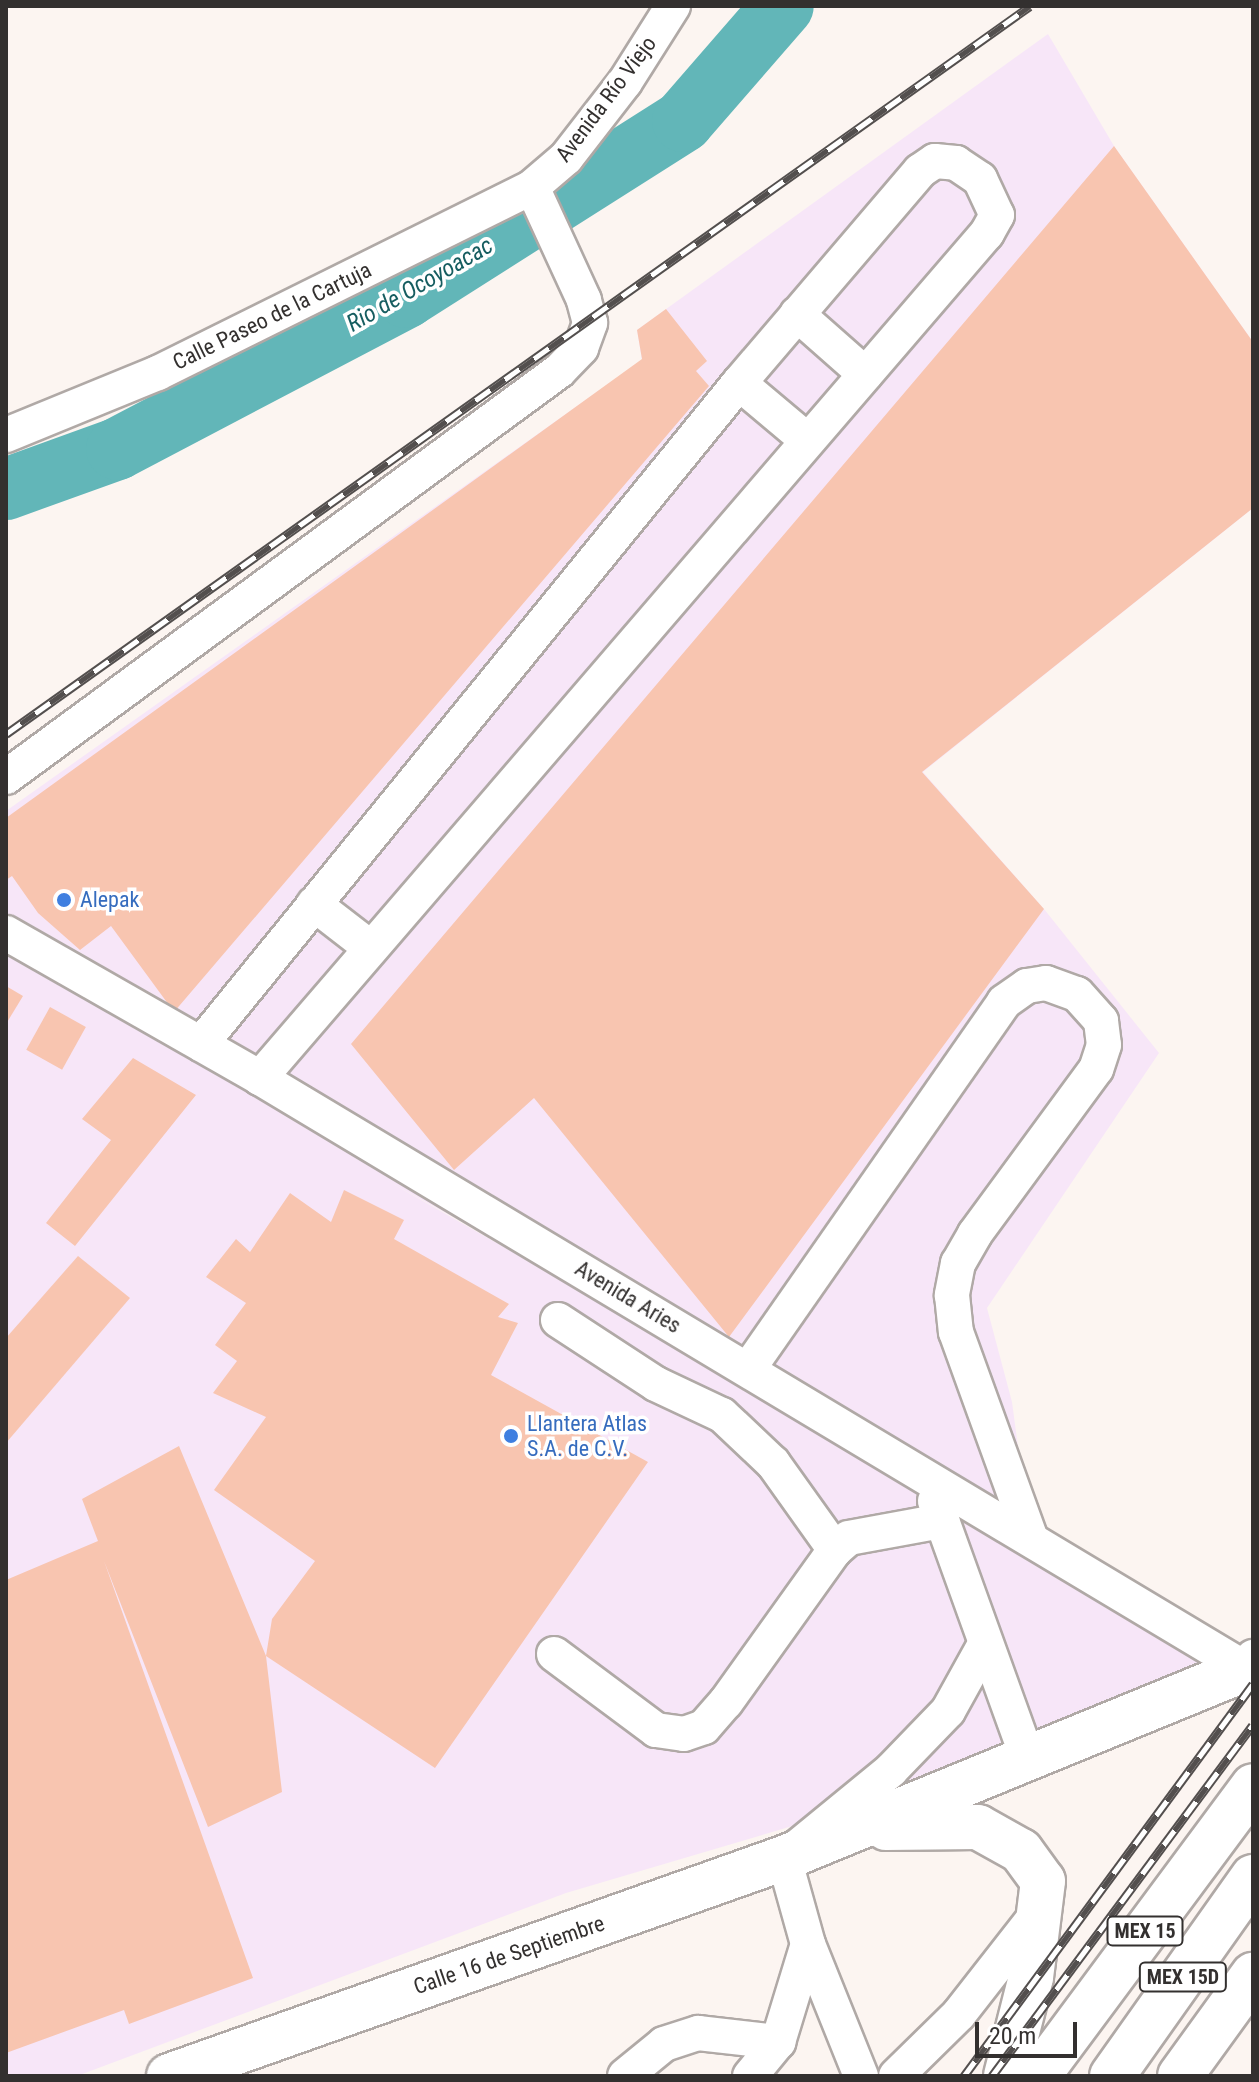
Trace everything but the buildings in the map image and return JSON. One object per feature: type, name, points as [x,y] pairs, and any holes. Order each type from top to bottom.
[{"type":"main road","name":"Calle 16 de Septiembre","points":[[169,2076],[231,2066],[784,1858],[1251,1664]]},
{"type":"main road","name":"MEX 15","points":[[1038,2076],[1253,1786]]},
{"type":"main road","points":[[847,1832],[918,1825],[978,1827],[1021,1851],[1043,1881],[1031,1977],[1006,2076]]},
{"type":"main road","name":"MEX 15D","points":[[1112,2076],[1253,1877]]},
{"type":"main road","points":[[1180,2076],[1253,1975]]},
{"type":"street","name":"Avenida Río Viejo","points":[[536,197],[625,82],[673,6]]},
{"type":"street","points":[[201,1044],[739,383],[920,171],[935,161],[956,163],[980,179],[997,215],[987,233],[260,1078]]},
{"type":"street","points":[[6,777],[559,371],[581,348],[590,323],[536,197]]},
{"type":"street","name":"Calle Paseo de la Cartuja","points":[[6,435],[158,373],[536,197]]},
{"type":"street","points":[[797,314],[865,374]]},
{"type":"street","points":[[739,383],[807,440]]},
{"type":"street","points":[[314,904],[371,948]]},
{"type":"street","name":"Avenida Aries","points":[[6,933],[260,1078],[1251,1664]]},
{"type":"street","points":[[749,1368],[1004,1002],[1027,986],[1046,983],[1077,994],[1101,1021],[1104,1045],[1096,1069],[975,1234],[958,1263],[952,1295],[956,1332],[1030,1536]]},
{"type":"street","points":[[558,1320],[656,1384],[722,1415],[773,1463],[835,1550]]},
{"type":"street","points":[[925,1474],[984,1646],[1028,1759]]},
{"type":"street","points":[[554,1654],[656,1730],[684,1734],[704,1727],[835,1550],[849,1538],[885,1528],[942,1521]]},
{"type":"street","points":[[861,2076],[808,1944],[784,1858],[891,1770],[948,1711],[984,1646]]},
{"type":"street","points":[[896,2076],[959,2014],[1038,1913]]},
{"type":"street","points":[[750,2076],[778,2042],[808,1944]]},
{"type":"street","points":[[625,2076],[664,2044],[698,2033],[778,2042]]},
{"type":"shaded area","points":[[1048,34],[1114,146],[1253,342],[1253,508],[923,772],[1044,909],[1159,1053],[987,1308],[1012,1402],[1030,1536],[386,1180],[1246,1669],[948,1780],[566,1893],[77,2076],[6,2076],[6,811],[642,360],[637,330]]},
{"type":"waterway","name":"Rio de Ocoyoacac","points":[[6,489],[117,449],[406,297],[683,121],[783,6]]},
{"type":"railway","points":[[6,734],[1030,6]]},
{"type":"railway","points":[[964,2076],[1253,1684]]},
{"type":"railway","points":[[992,2076],[1253,1725]]},
{"type":"place","name":"Alepak","points":[[64,900]]},
{"type":"place","name":"Llantera Atlas S.A. de C.V.","points":[[511,1436]]}]
